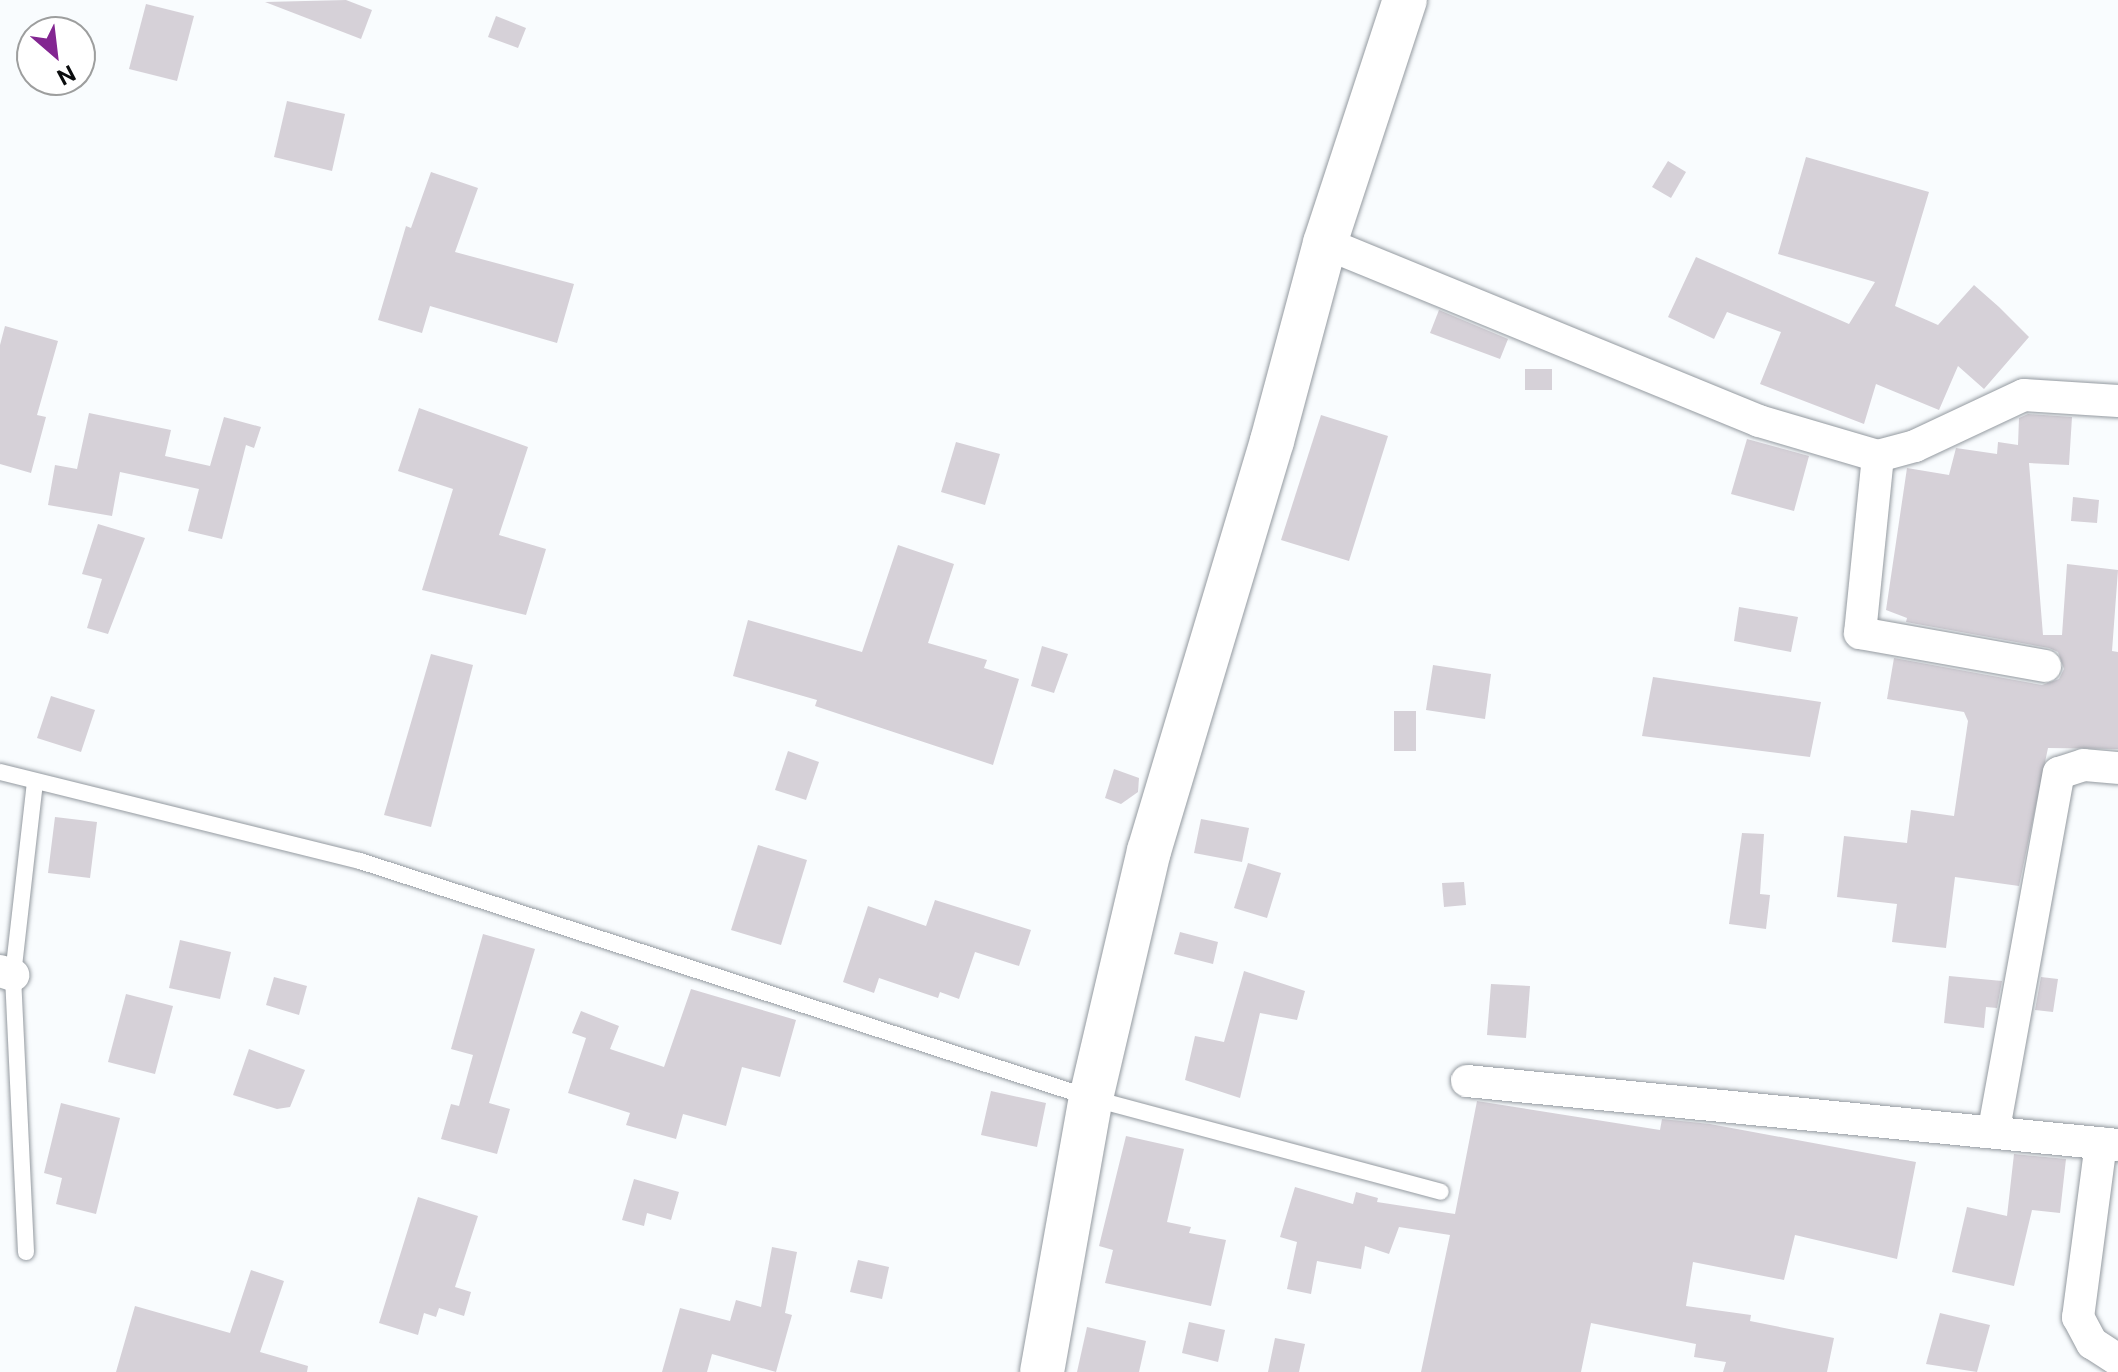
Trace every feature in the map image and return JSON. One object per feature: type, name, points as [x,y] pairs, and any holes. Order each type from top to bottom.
[{"type":"street","points":[[1042,1372],[1091,1098],[1149,851],[1272,441],[1325,243],[1405,0]]},
{"type":"street","points":[[1325,243],[1759,421],[1878,456],[1915,446],[2024,395],[2118,401]]},
{"type":"street","points":[[1878,456],[1860,633],[2045,666]]},
{"type":"street","points":[[1994,1129],[2059,773],[2084,765],[2118,768]]},
{"type":"street","points":[[1467,1081],[1994,1129],[2109,1144],[2078,1317],[2092,1343],[2118,1360]]},
{"type":"lane","points":[[0,772],[360,861],[1091,1098],[1441,1192]]},
{"type":"lane","points":[[26,1252],[6,973],[35,781]]},
{"type":"building","points":[[346,0],[372,10],[361,39],[265,2]]},
{"type":"building","points":[[146,4],[194,16],[177,81],[129,69]]},
{"type":"building","points":[[496,16],[526,28],[518,48],[488,37]]},
{"type":"building","points":[[287,101],[345,114],[332,171],[274,157]]},
{"type":"building","points":[[1806,157],[1929,192],[1895,306],[1938,325],[1974,285],[1999,307],[2029,337],[1984,389],[1958,366],[1939,410],[1876,384],[1864,424],[1760,384],[1781,332],[1727,312],[1714,339],[1668,317],[1696,257],[1849,324],[1875,282],[1778,254]]},
{"type":"building","points":[[1668,161],[1686,172],[1671,198],[1652,187]]},
{"type":"building","points":[[431,172],[478,188],[455,252],[574,284],[557,343],[430,306],[422,333],[378,320],[406,226],[411,228]]},
{"type":"building","points":[[1439,310],[1508,339],[1500,359],[1430,333]]},
{"type":"building","points":[[5,326],[58,341],[37,415],[46,417],[31,473],[0,464],[0,345]]},
{"type":"building","points":[[1525,369],[1552,369],[1552,390],[1525,390]]},
{"type":"building","points":[[419,408],[528,447],[499,535],[546,549],[526,615],[422,590],[453,489],[398,471]]},
{"type":"building","points":[[89,413],[171,430],[165,456],[210,466],[224,417],[261,427],[254,448],[246,445],[222,539],[188,531],[199,489],[120,472],[112,516],[48,505],[55,465],[77,469]]},
{"type":"building","points":[[2028,414],[2072,417],[2069,465],[2029,463],[2043,635],[2062,635],[2067,564],[2118,570],[2112,651],[2118,652],[2118,749],[2048,748],[2019,886],[1955,877],[1946,948],[1892,942],[1897,904],[1837,897],[1844,836],[1907,843],[1911,810],[1954,816],[1968,721],[1964,712],[1887,699],[1894,658],[2042,685],[2059,679],[2064,669],[2058,652],[2049,648],[1906,622],[1907,618],[1886,610],[1907,468],[1949,475],[1956,448],[1997,454],[1998,442],[2018,445],[2019,418]]},
{"type":"building","points":[[1321,415],[1388,436],[1349,561],[1281,540]]},
{"type":"building","points":[[1747,439],[1809,456],[1794,511],[1731,494]]},
{"type":"building","points":[[956,442],[1000,454],[985,505],[941,492]]},
{"type":"building","points":[[2073,497],[2099,500],[2097,523],[2071,521]]},
{"type":"building","points":[[98,524],[145,538],[108,634],[87,628],[102,579],[82,574]]},
{"type":"building","points":[[898,545],[954,564],[928,643],[987,660],[984,668],[1019,679],[993,765],[815,706],[817,700],[733,676],[748,620],[862,652]]},
{"type":"building","points":[[1739,607],[1798,617],[1791,652],[1734,641]]},
{"type":"building","points":[[1042,646],[1068,654],[1054,693],[1031,686]]},
{"type":"building","points":[[431,654],[473,665],[431,827],[384,815]]},
{"type":"building","points":[[1433,665],[1491,674],[1485,719],[1426,710]]},
{"type":"building","points":[[1653,677],[1821,702],[1810,757],[1642,736]]},
{"type":"building","points":[[51,696],[95,710],[81,752],[37,738]]},
{"type":"building","points":[[1394,711],[1416,711],[1416,751],[1394,751]]},
{"type":"building","points":[[788,751],[819,762],[806,800],[775,790]]},
{"type":"building","points":[[1114,769],[1139,778],[1138,792],[1121,804],[1105,798]]},
{"type":"building","points":[[55,817],[97,822],[90,878],[48,873]]},
{"type":"building","points":[[1201,819],[1249,828],[1242,862],[1194,853]]},
{"type":"building","points":[[1742,833],[1764,834],[1760,894],[1770,895],[1766,929],[1729,924]]},
{"type":"building","points":[[758,845],[807,860],[781,945],[731,930]]},
{"type":"building","points":[[1248,863],[1281,873],[1267,918],[1234,908]]},
{"type":"building","points":[[1464,882],[1466,905],[1444,907],[1442,883]]},
{"type":"building","points":[[935,900],[1031,930],[1019,966],[975,952],[959,999],[940,992],[938,998],[879,978],[874,993],[843,982],[868,906],[926,926]]},
{"type":"building","points":[[1180,932],[1218,942],[1213,964],[1174,954]]},
{"type":"building","points":[[483,934],[535,949],[489,1103],[510,1109],[497,1154],[441,1139],[451,1104],[459,1106],[473,1055],[451,1049]]},
{"type":"building","points":[[180,940],[231,952],[220,999],[169,988]]},
{"type":"building","points":[[1244,971],[1305,991],[1297,1020],[1260,1013],[1240,1098],[1185,1080],[1195,1036],[1224,1042]]},
{"type":"building","points":[[1949,976],[2002,981],[1997,1008],[1986,1007],[1984,1028],[1944,1023]]},
{"type":"building","points":[[274,977],[307,986],[299,1015],[266,1005]]},
{"type":"building","points":[[2041,977],[2058,979],[2053,1012],[2035,1010]]},
{"type":"building","points":[[1491,984],[1530,986],[1526,1038],[1487,1035]]},
{"type":"building","points":[[691,989],[796,1020],[780,1077],[742,1067],[726,1126],[683,1114],[676,1139],[626,1125],[630,1113],[568,1093],[586,1038],[572,1033],[581,1011],[619,1026],[610,1049],[664,1067]]},
{"type":"building","points":[[126,994],[173,1006],[155,1074],[108,1062]]},
{"type":"building","points":[[249,1049],[305,1070],[290,1107],[277,1109],[233,1095]]},
{"type":"building","points":[[991,1091],[1046,1103],[1037,1147],[981,1135]]},
{"type":"building","points":[[1477,1101],[1660,1130],[1662,1119],[1710,1124],[1916,1162],[1897,1259],[1795,1235],[1784,1280],[1693,1262],[1686,1306],[1751,1315],[1750,1321],[1834,1338],[1827,1372],[1723,1372],[1726,1362],[1694,1357],[1696,1344],[1591,1323],[1581,1372],[1421,1372],[1450,1235],[1399,1227],[1389,1254],[1365,1246],[1361,1269],[1317,1261],[1311,1294],[1287,1289],[1297,1242],[1280,1237],[1295,1187],[1353,1204],[1356,1192],[1378,1198],[1377,1202],[1455,1214]]},
{"type":"building","points":[[61,1103],[120,1118],[96,1214],[56,1204],[62,1178],[44,1173]]},
{"type":"building","points":[[1126,1136],[1184,1149],[1167,1222],[1191,1227],[1189,1233],[1226,1240],[1211,1306],[1105,1283],[1113,1250],[1099,1246]]},
{"type":"building","points":[[2014,1154],[2066,1159],[2060,1213],[2032,1210],[2014,1286],[1952,1272],[1967,1207],[2007,1216]]},
{"type":"building","points":[[634,1179],[679,1192],[671,1220],[647,1213],[644,1226],[622,1220]]},
{"type":"building","points":[[418,1197],[478,1216],[455,1287],[471,1292],[464,1316],[439,1308],[436,1317],[424,1313],[418,1335],[379,1323]]},
{"type":"building","points":[[772,1247],[797,1252],[785,1313],[792,1315],[776,1372],[712,1354],[707,1372],[662,1372],[680,1308],[730,1321],[736,1300],[761,1307]]},
{"type":"building","points":[[858,1260],[889,1267],[882,1299],[850,1292]]},
{"type":"building","points":[[251,1270],[284,1281],[260,1352],[308,1366],[307,1372],[116,1372],[135,1306],[230,1333]]},
{"type":"building","points":[[1940,1313],[1990,1325],[1977,1372],[1926,1364]]},
{"type":"building","points":[[1189,1322],[1225,1330],[1218,1362],[1182,1353]]},
{"type":"building","points":[[1087,1327],[1146,1341],[1139,1372],[1077,1372]]},
{"type":"building","points":[[1275,1338],[1305,1344],[1299,1372],[1268,1372]]}]
